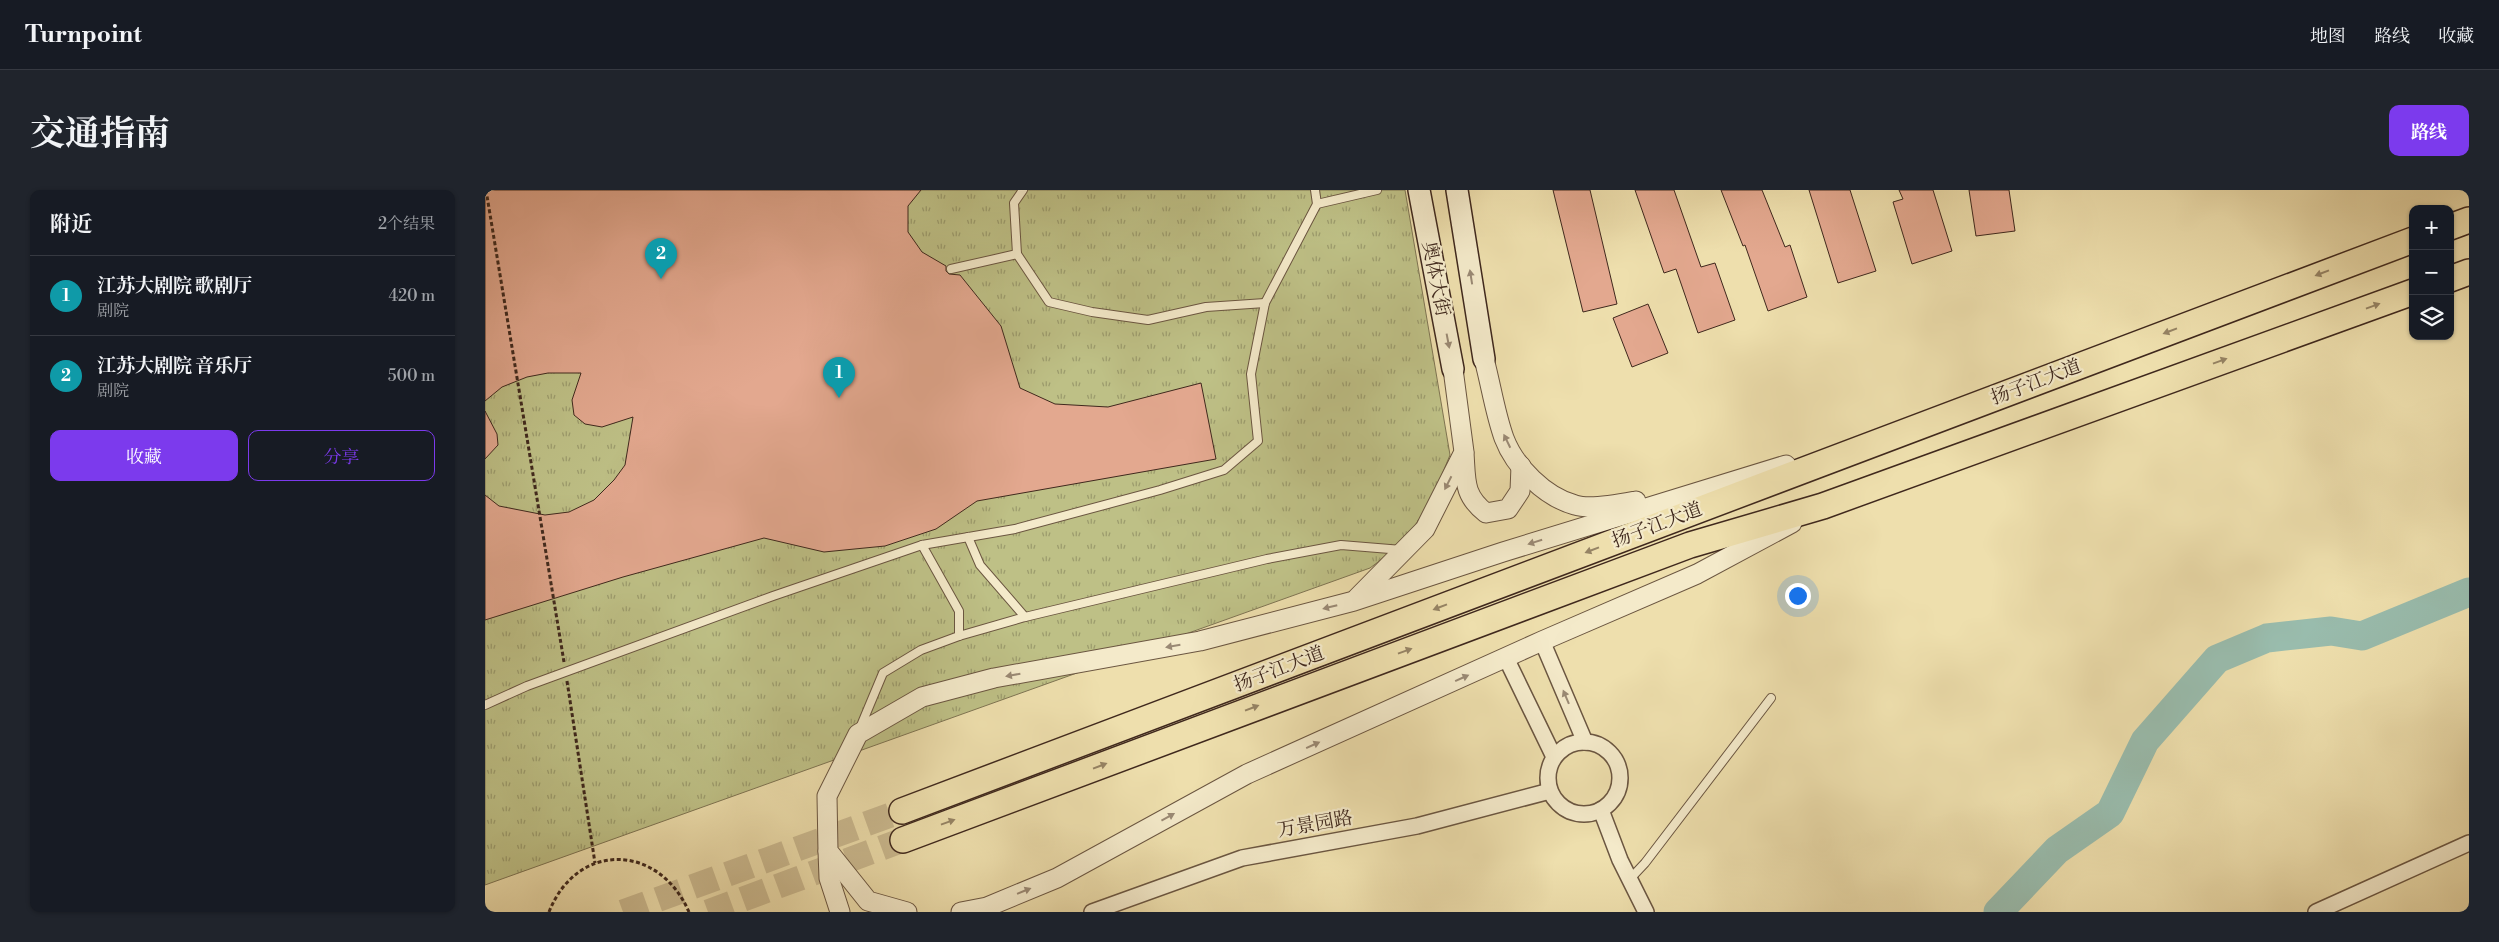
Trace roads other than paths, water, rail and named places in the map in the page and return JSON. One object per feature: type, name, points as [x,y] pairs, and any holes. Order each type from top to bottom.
[{"type":"highway","points":[[2454,226],[2469,220]]},
{"type":"highway","name":"扬子江大道","points":[[902,811],[2409,242]]},
{"type":"highway","points":[[2454,278],[2469,272]]},
{"type":"highway","name":"扬子江大道","points":[[903,840],[1681,549],[1823,506],[2409,293]]},
{"type":"main road","name":"奥体大街","points":[[1419,190],[1453,369]]},
{"type":"main road","name":"奥体大街","points":[[1457,190],[1484,359]]},
{"type":"street","points":[[1484,359],[1504,439],[1521,466],[1539,485],[1575,506],[1615,505],[1718,486]]},
{"type":"street","points":[[1453,369],[1466,484],[1473,502],[1487,513],[1508,509],[1520,491],[1521,466]]},
{"type":"street","points":[[840,912],[829,878],[827,796],[858,734],[922,697],[994,678],[1200,641],[1354,601],[1503,552],[1966,408]]},
{"type":"street","points":[[1354,601],[1425,529],[1463,452]]},
{"type":"street","points":[[961,912],[987,907],[1057,878],[1247,774],[1542,641],[1697,574],[1823,506]]},
{"type":"street","points":[[1542,641],[1585,742]]},
{"type":"street","points":[[1507,658],[1554,756]]},
{"type":"street","points":[[1585,742],[1597,744],[1607,750],[1615,759],[1619,770],[1617,793],[1610,803],[1601,810],[1589,814],[1577,813],[1566,809],[1557,802],[1550,791],[1548,780],[1549,767],[1554,756],[1568,746],[1585,742]]},
{"type":"street","name":"万景园路","points":[[1092,912],[1242,858],[1417,826],[1550,791]]},
{"type":"street","points":[[1601,810],[1629,880],[1646,912]]},
{"type":"street","points":[[2316,912],[2469,843]]},
{"type":"street","points":[[828,851],[868,901],[907,912]]},
{"type":"lane","points":[[1023,190],[1014,203],[1017,254],[1049,302],[1092,312],[1148,320],[1206,307],[1265,303]]},
{"type":"lane","points":[[485,705],[566,672],[773,596],[922,545],[1015,529],[1161,490],[1224,470],[1258,441],[1251,374],[1265,303],[1317,204],[1315,190]]},
{"type":"lane","points":[[1317,204],[1377,190]]},
{"type":"lane","points":[[951,269],[1017,254]]},
{"type":"lane","points":[[968,537],[980,565],[1025,617]]},
{"type":"lane","points":[[922,545],[959,611],[959,636]]},
{"type":"lane","points":[[858,734],[883,673],[921,650],[959,636],[1025,617],[1267,559],[1341,545],[1404,550]]},
{"type":"lane","points":[[1629,880],[1645,863],[1771,698]]},
{"type":"waterway","points":[[1998,912],[2057,850],[2110,813],[2145,741],[2217,659],[2267,638],[2331,631],[2362,636],[2469,592]]},
{"type":"tunnel","points":[[623,912],[902,811]]},
{"type":"tunnel","points":[[708,912],[903,840]]},
{"type":"place","name":"江苏大剧院 音乐厅","points":[[661,279]]},
{"type":"place","name":"江苏大剧院 歌剧厅","points":[[839,398]]}]
